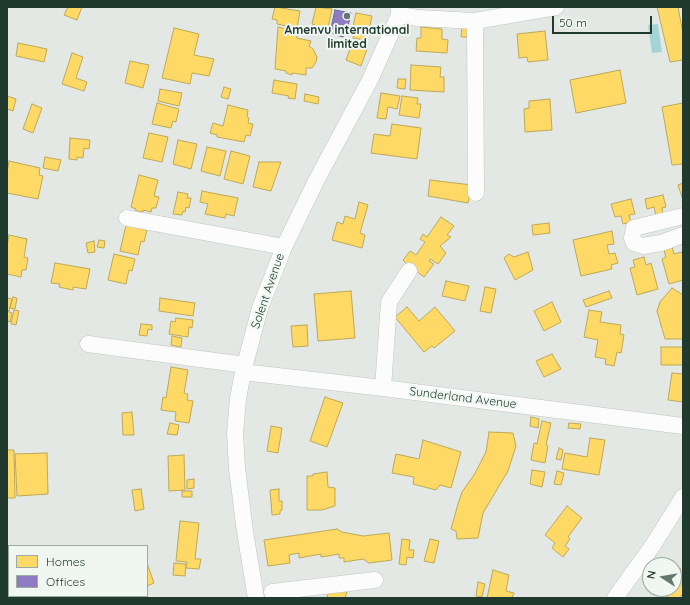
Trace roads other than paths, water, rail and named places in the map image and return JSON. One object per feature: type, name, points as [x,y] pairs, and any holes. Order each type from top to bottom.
[{"type":"street","points":[[399,11],[418,18],[475,21],[556,7]]},
{"type":"street","name":"Solent Avenue","points":[[263,594],[242,504],[237,468],[235,433],[238,399],[244,369],[260,308],[284,247],[316,181],[370,80],[399,11]]},
{"type":"street","points":[[475,21],[476,193]]},
{"type":"street","points":[[683,216],[634,228],[632,238],[634,243],[643,246],[661,243],[683,235]]},
{"type":"street","points":[[127,218],[284,247]]},
{"type":"street","points":[[383,388],[389,302],[409,271]]},
{"type":"street","name":"Sunderland Avenue","points":[[88,344],[244,369],[683,426]]},
{"type":"street","points":[[615,598],[653,545],[683,497]]},
{"type":"street","points":[[263,594],[375,580]]},
{"type":"water","points":[[658,24],[662,52],[652,53],[648,25]]},
{"type":"place","name":"Amenvu international limited","points":[[347,16]]}]
